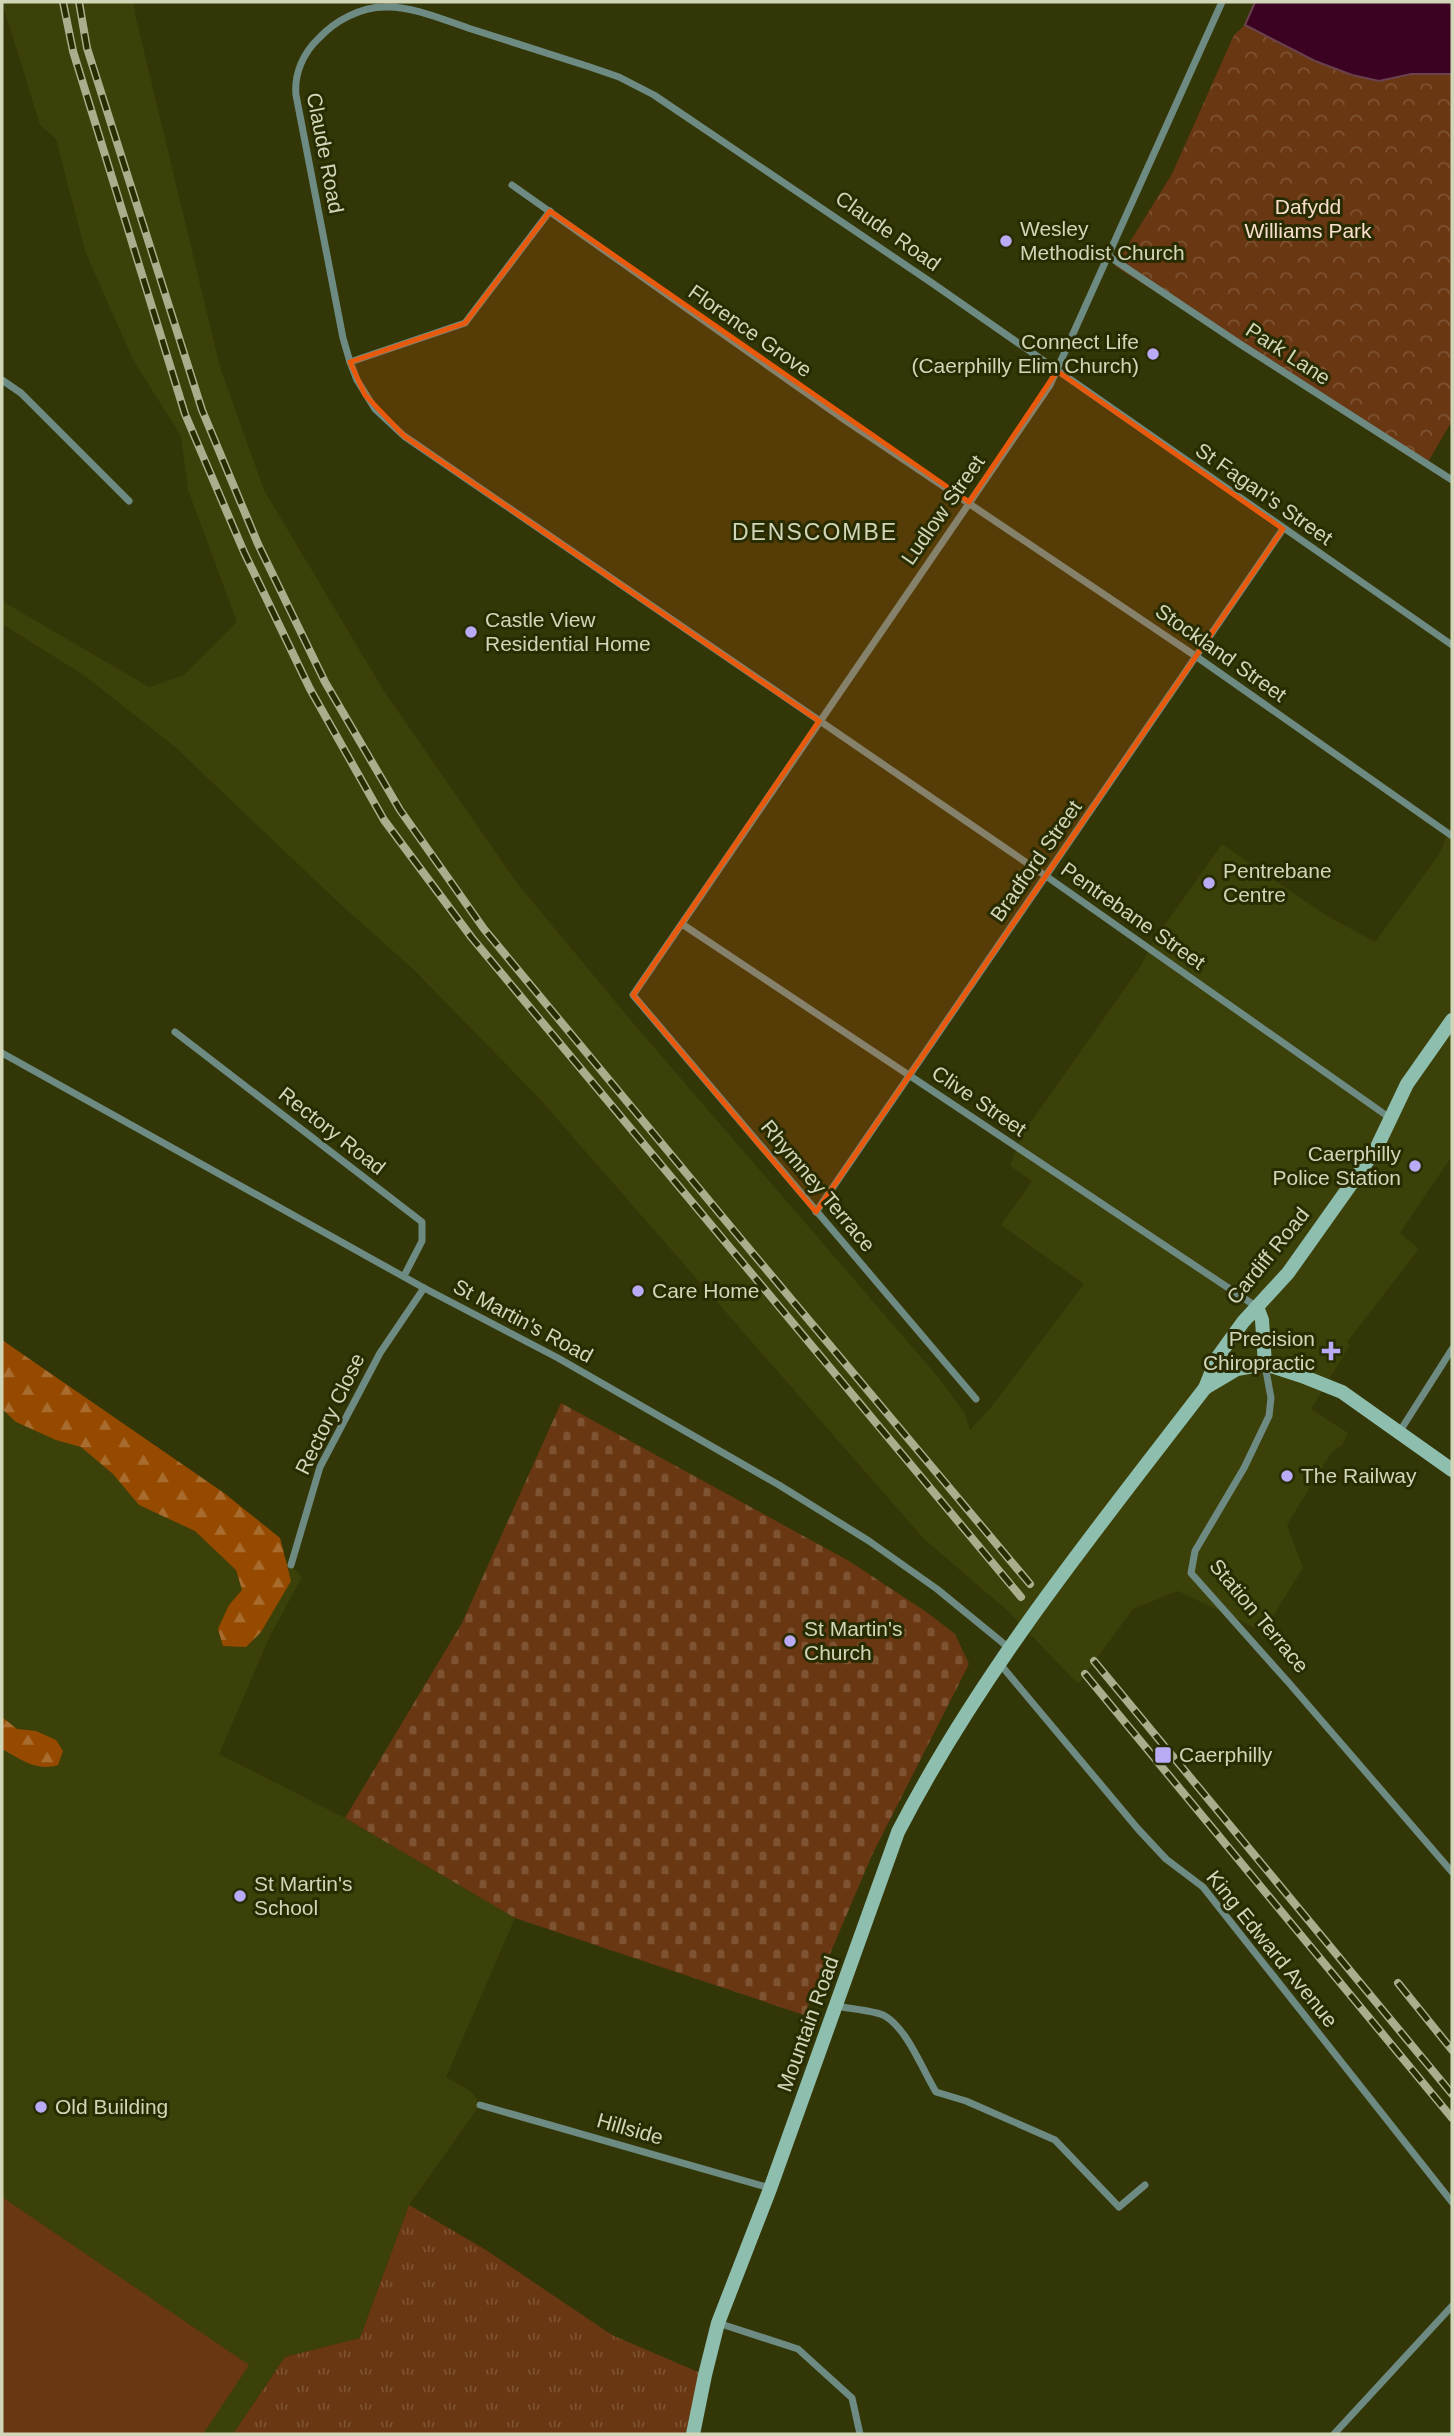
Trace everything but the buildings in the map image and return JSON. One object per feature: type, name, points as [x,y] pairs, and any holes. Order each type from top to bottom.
[{"type":"main road","name":"Cardiff Road","points":[[1010,1649],[1089,1539],[1205,1388],[1217,1358],[1243,1322],[1288,1273],[1376,1149],[1407,1084],[1452,1020]]},
{"type":"main road","name":"Station Terrace","points":[[1257,1307],[1262,1320],[1265,1364]]},
{"type":"main road","points":[[1205,1388],[1237,1369],[1265,1364],[1342,1392],[1452,1470]]},
{"type":"main road","name":"Mountain Road","points":[[693,2434],[718,2323],[770,2189],[898,1832],[924,1783],[1010,1649]]},
{"type":"street","name":"Ludlow Street","points":[[633,995],[1038,405],[1057,370],[1220,6]]},
{"type":"street","name":"Claude Road","points":[[819,721],[404,436],[365,395],[350,362],[343,338],[295,83],[298,69],[312,44],[329,27],[354,13],[384,7],[415,11],[619,77],[654,94],[1057,370]]},
{"type":"street","name":"Florence Grove","points":[[512,185],[839,416],[969,502]]},
{"type":"street","points":[[350,362],[465,323],[550,211]]},
{"type":"street","name":"Park Lane","points":[[1107,255],[1452,480]]},
{"type":"street","name":"St Fagan's Street","points":[[1057,370],[1452,645]]},
{"type":"street","points":[[2,380],[21,393],[129,501]]},
{"type":"street","name":"Stockland Street","points":[[969,502],[1197,657],[1452,836]]},
{"type":"street","name":"Bradford Street","points":[[816,1212],[1283,529]]},
{"type":"street","name":"Pentrebane Street","points":[[819,721],[1046,876],[1390,1118]]},
{"type":"street","name":"Clive Street","points":[[682,925],[1257,1307]]},
{"type":"street","name":"Rhymney Terrace","points":[[633,995],[976,1399]]},
{"type":"street","name":"Rectory Road","points":[[175,1032],[422,1222],[422,1241],[404,1276]]},
{"type":"street","name":"St Martin's Road","points":[[2,1053],[424,1288],[558,1358],[779,1485],[869,1541],[937,1589],[1010,1649]]},
{"type":"street","name":"Rectory Close","points":[[291,1566],[320,1467],[380,1353],[424,1288]]},
{"type":"street","points":[[1399,1431],[1452,1349]]},
{"type":"street","name":"Station Terrace","points":[[1265,1364],[1271,1398],[1269,1416],[1244,1468],[1195,1551],[1191,1573],[1452,1872]]},
{"type":"street","name":"King Edward Avenue","points":[[1000,1664],[1138,1829],[1166,1859],[1203,1887],[1452,2202]]},
{"type":"street","points":[[837,2006],[884,2016],[910,2042],[920,2067],[936,2092],[966,2101],[1055,2140],[1119,2207],[1145,2185]]},
{"type":"street","name":"Hillside","points":[[480,2105],[770,2189]]},
{"type":"street","points":[[1334,2434],[1452,2306]]},
{"type":"street","points":[[718,2323],[798,2349],[852,2398],[860,2434]]},
{"type":"highlighted area","points":[[550,211],[969,502],[1057,371],[1283,529],[816,1212],[633,995],[819,721],[404,436],[365,395],[350,362],[465,323]]},
{"type":"shaded area","points":[[2,2],[134,2],[220,367],[264,490],[384,691],[517,883],[634,1024],[939,1378],[964,1412],[970,1430],[992,1406],[1084,1284],[1001,1225],[1032,1181],[1010,1166],[1023,1133],[1140,967],[1154,940],[1222,844],[1324,914],[1375,942],[1440,853],[1452,822],[1452,1156],[1400,1233],[1419,1249],[1347,1342],[1350,1345],[1311,1409],[1348,1433],[1342,1445],[1331,1453],[1287,1525],[1303,1568],[1263,1632],[1178,1591],[1133,1609],[1078,1684],[1009,1612],[924,1539],[537,1096],[413,969],[339,903],[175,747],[85,676],[2,624],[2,601],[149,687],[184,675],[237,622],[188,490],[181,436],[133,360],[85,251],[56,139],[40,125]]},
{"type":"shaded area","points":[[1255,2],[1452,2],[1452,74],[1411,74],[1379,81],[1352,75],[1315,61],[1245,25]]},
{"type":"shaded area","name":"St Martin's School","points":[[2,1340],[224,1493],[280,1538],[283,1557],[302,1577],[270,1636],[219,1754],[345,1818],[515,1918],[446,2077],[472,2092],[480,2105],[409,2205],[360,2338],[285,2357],[233,2434],[2,2434]]},
{"type":"green space","name":"Dafydd Williams Park","points":[[1245,25],[1315,61],[1352,75],[1379,81],[1411,74],[1452,74],[1452,421],[1426,465],[1115,266],[1172,174],[1234,35]]},
{"type":"green space","points":[[2,1340],[224,1493],[280,1538],[291,1581],[261,1632],[246,1647],[223,1646],[218,1629],[229,1605],[242,1590],[236,1570],[195,1531],[139,1505],[113,1474],[81,1447],[56,1440],[16,1422],[2,1409]]},
{"type":"green space","points":[[561,1403],[849,1561],[955,1634],[969,1664],[872,1855],[804,2015],[515,1918],[345,1818],[462,1623]]},
{"type":"green space","points":[[2,1717],[17,1729],[36,1731],[56,1740],[63,1751],[58,1765],[36,1766],[2,1749]]},
{"type":"green space","points":[[2,2197],[249,2365],[203,2434],[2,2434]]},
{"type":"green space","points":[[409,2205],[486,2250],[612,2335],[705,2375],[693,2434],[233,2434],[285,2357],[360,2338]]},
{"type":"railway","points":[[63,2],[73,51],[185,414],[244,552],[310,689],[384,820],[472,938],[1021,1597]]},
{"type":"railway","points":[[79,2],[87,48],[202,410],[258,544],[325,682],[400,810],[484,929],[1030,1584]]},
{"type":"railway","points":[[1094,1661],[1452,2094]]},
{"type":"railway","points":[[1085,1674],[1452,2118]]},
{"type":"railway","points":[[1398,1983],[1452,2050]]},
{"type":"place","name":"Wesley Methodist Church","points":[[1006,241]]},
{"type":"place","name":"Connect Life (Caerphilly Elim Church)","points":[[1153,354]]},
{"type":"place","name":"Castle View Residential Home","points":[[471,632]]},
{"type":"place","name":"Pentrebane Centre","points":[[1209,883]]},
{"type":"place","name":"Caerphilly Police Station","points":[[1415,1166]]},
{"type":"place","name":"Care Home","points":[[638,1291]]},
{"type":"place","name":"Precision Chiropractic","points":[[1331,1351]]},
{"type":"place","name":"The Railway","points":[[1287,1476]]},
{"type":"place","name":"St Martin's Church","points":[[790,1641]]},
{"type":"place","name":"Caerphilly","points":[[1163,1755]]},
{"type":"place","name":"St Martin's School","points":[[240,1896]]},
{"type":"place","name":"Old Building","points":[[41,2107]]},
{"type":"district","name":"DENSCOMBE","points":[[815,532]]}]
